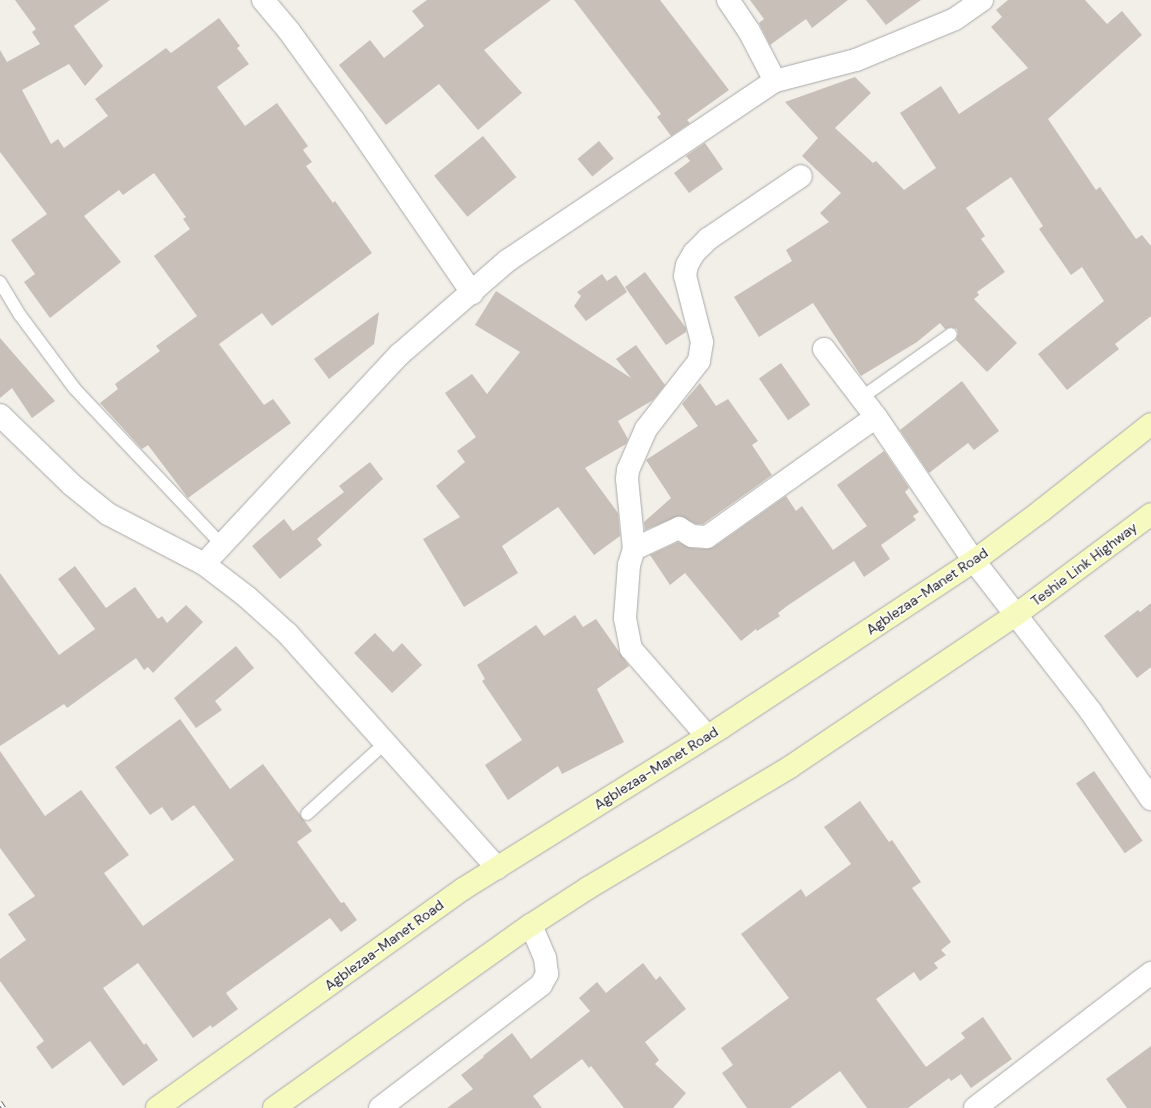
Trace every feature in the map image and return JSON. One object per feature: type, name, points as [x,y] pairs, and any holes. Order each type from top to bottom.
[{"type":"main road","name":"Agblezaa-Manet Road","points":[[157,1108],[463,889],[707,736],[974,561],[1041,511],[1151,424]]},
{"type":"main road","name":"Teshie Link Highway","points":[[1017,614],[1151,514]]},
{"type":"main road","points":[[274,1108],[531,925],[588,888],[790,767],[1017,614]]},
{"type":"street","points":[[264,0],[289,31],[354,121],[472,293]]},
{"type":"street","points":[[728,0],[749,31],[775,81]]},
{"type":"street","points":[[204,564],[400,354],[507,262],[775,81],[856,60],[956,19],[982,0]]},
{"type":"street","points":[[707,736],[631,649],[625,618],[629,565],[634,549],[627,479],[628,470],[646,429],[699,361],[702,342],[685,276],[688,265],[694,253],[708,240],[801,176]]},
{"type":"street","points":[[824,349],[876,418],[974,561],[1017,614],[1091,712],[1151,799]]},
{"type":"street","points":[[0,415],[72,485],[108,514],[204,564],[247,597],[288,634],[497,868]]},
{"type":"street","points":[[634,549],[679,528],[692,536],[707,537],[876,418]]},
{"type":"street","points":[[380,1108],[541,985],[547,974],[545,958],[531,925]]},
{"type":"street","points":[[975,1108],[1151,973]]},
{"type":"lane","points":[[0,282],[20,315],[75,389],[222,545]]},
{"type":"lane","points":[[861,398],[951,334]]},
{"type":"lane","points":[[307,814],[386,742]]},
{"type":"building","points":[[15,0],[110,0],[74,26],[103,66],[85,86],[69,64],[22,90],[51,144],[58,139],[64,148],[108,116],[95,99],[166,48],[171,53],[219,18],[240,46],[237,48],[249,64],[217,87],[245,126],[277,103],[308,146],[303,150],[312,162],[306,166],[333,203],[335,201],[372,253],[272,326],[262,313],[219,344],[264,405],[273,399],[291,423],[188,498],[148,445],[142,449],[100,403],[118,389],[115,384],[160,351],[156,346],[197,316],[154,256],[190,229],[183,219],[186,217],[154,173],[123,195],[119,190],[84,216],[121,262],[50,318],[24,282],[35,274],[11,240],[47,214],[0,152],[0,50],[7,62],[40,44],[32,32],[36,29]]},
{"type":"building","points":[[427,0],[551,0],[484,50],[522,93],[478,130],[439,84],[386,125],[339,65],[370,40],[384,58],[424,26],[412,11]]},
{"type":"building","points":[[574,0],[660,0],[729,90],[687,120],[690,123],[671,136],[657,117],[661,114]]},
{"type":"building","points":[[750,0],[848,0],[812,28],[806,19],[770,45],[759,23],[764,19]]},
{"type":"building","points":[[866,0],[921,0],[886,25]]},
{"type":"building","points":[[1008,0],[1085,0],[1107,24],[1122,11],[1142,35],[1048,119],[1096,190],[1100,187],[1136,239],[1142,235],[1151,246],[1151,316],[1115,344],[1119,349],[1067,390],[1038,354],[1104,301],[1082,267],[1071,275],[1039,229],[1043,226],[1011,177],[966,208],[985,236],[981,239],[1005,272],[977,292],[979,295],[974,299],[1017,343],[987,372],[956,340],[958,334],[957,329],[951,327],[945,329],[940,323],[917,342],[861,376],[813,303],[759,337],[734,297],[792,261],[786,250],[829,222],[820,213],[841,193],[802,156],[818,138],[785,102],[855,77],[871,93],[835,128],[873,163],[876,161],[904,190],[936,168],[900,113],[941,86],[959,114],[1028,68],[991,27],[1002,17],[996,10]]},
{"type":"building","points":[[483,136],[516,177],[467,217],[434,176]]},
{"type":"building","points":[[599,141],[614,159],[592,177],[578,159]]},
{"type":"building","points":[[705,143],[723,169],[689,193],[674,173],[690,161],[686,156]]},
{"type":"building","points":[[645,272],[686,328],[686,332],[666,345],[625,287]]},
{"type":"building","points":[[602,274],[607,281],[616,275],[627,292],[586,321],[574,306],[581,296],[577,292]]},
{"type":"building","points":[[496,291],[631,378],[616,359],[636,345],[665,385],[653,400],[618,421],[628,439],[626,444],[585,468],[618,513],[620,536],[594,555],[558,507],[502,546],[518,573],[464,607],[423,539],[460,517],[436,486],[465,462],[457,451],[476,437],[445,393],[472,374],[487,394],[520,352],[475,325]]},
{"type":"building","points":[[379,312],[374,344],[329,379],[314,359]]},
{"type":"building","points":[[0,338],[55,401],[32,418],[12,388],[0,398]]},
{"type":"building","points":[[781,363],[810,405],[788,420],[759,378]]},
{"type":"building","points":[[962,381],[999,431],[974,450],[968,443],[929,473],[900,430]]},
{"type":"building","points":[[700,383],[716,406],[728,399],[758,441],[752,445],[772,475],[703,524],[696,524],[679,516],[645,530],[644,522],[671,498],[646,460],[698,426],[682,404]]},
{"type":"building","points":[[884,451],[909,488],[905,492],[919,512],[913,516],[916,520],[881,545],[890,559],[864,577],[854,561],[787,606],[778,613],[780,616],[757,631],[756,629],[741,641],[685,573],[670,585],[650,555],[678,542],[691,548],[706,549],[714,547],[786,496],[796,511],[802,506],[833,550],[867,526],[837,485]]},
{"type":"building","points":[[370,462],[383,479],[317,539],[322,545],[280,579],[252,546],[284,519],[293,531],[344,492],[339,486]]},
{"type":"building","points":[[75,566],[106,608],[135,587],[158,619],[162,616],[167,623],[186,605],[203,622],[153,673],[148,667],[144,670],[136,658],[67,708],[64,704],[0,746],[0,573],[59,655],[95,629],[58,579]]},
{"type":"building","points":[[1151,603],[1151,667],[1137,678],[1104,636],[1138,610],[1140,612]]},
{"type":"building","points":[[575,615],[583,627],[596,619],[629,666],[597,689],[624,742],[562,774],[558,766],[508,800],[485,765],[522,740],[482,681],[485,679],[477,665],[536,625],[544,636]]},
{"type":"building","points":[[375,633],[393,652],[402,643],[422,665],[392,693],[354,653]]},
{"type":"building","points":[[236,646],[254,668],[215,701],[222,710],[196,728],[174,698]]},
{"type":"building","points":[[180,719],[230,789],[263,764],[312,831],[297,842],[341,903],[344,902],[357,920],[341,932],[330,918],[226,993],[238,1009],[212,1028],[211,1025],[193,1038],[138,963],[103,988],[144,1045],[146,1043],[158,1060],[123,1086],[90,1041],[52,1069],[36,1047],[44,1041],[0,981],[0,959],[26,940],[8,914],[35,896],[0,848],[0,751],[45,816],[81,790],[129,855],[104,873],[143,926],[234,860],[194,805],[172,821],[162,807],[150,815],[115,767]]},
{"type":"building","points":[[1094,771],[1143,841],[1125,853],[1076,784]]},
{"type":"building","points":[[860,801],[889,842],[892,840],[921,882],[912,888],[951,942],[941,950],[946,955],[934,963],[938,968],[920,981],[914,972],[876,999],[926,1067],[965,1038],[961,1033],[983,1017],[1012,1059],[971,1088],[961,1074],[951,1081],[949,1078],[908,1108],[867,1108],[840,1071],[790,1108],[747,1108],[722,1073],[733,1065],[721,1048],[789,998],[741,934],[801,889],[806,897],[851,864],[824,827]]},
{"type":"building","points":[[643,963],[656,980],[660,976],[686,1009],[645,1042],[659,1060],[655,1064],[686,1093],[673,1108],[624,1108],[591,1066],[589,1068],[582,1059],[533,1096],[542,1108],[447,1108],[473,1089],[461,1075],[512,1033],[531,1059],[590,1011],[579,998],[597,982],[606,993]]},
{"type":"building","points":[[1151,1046],[1151,1108],[1127,1108],[1106,1079]]},
{"type":"railway","points":[[0,1102],[4,1108]]}]
